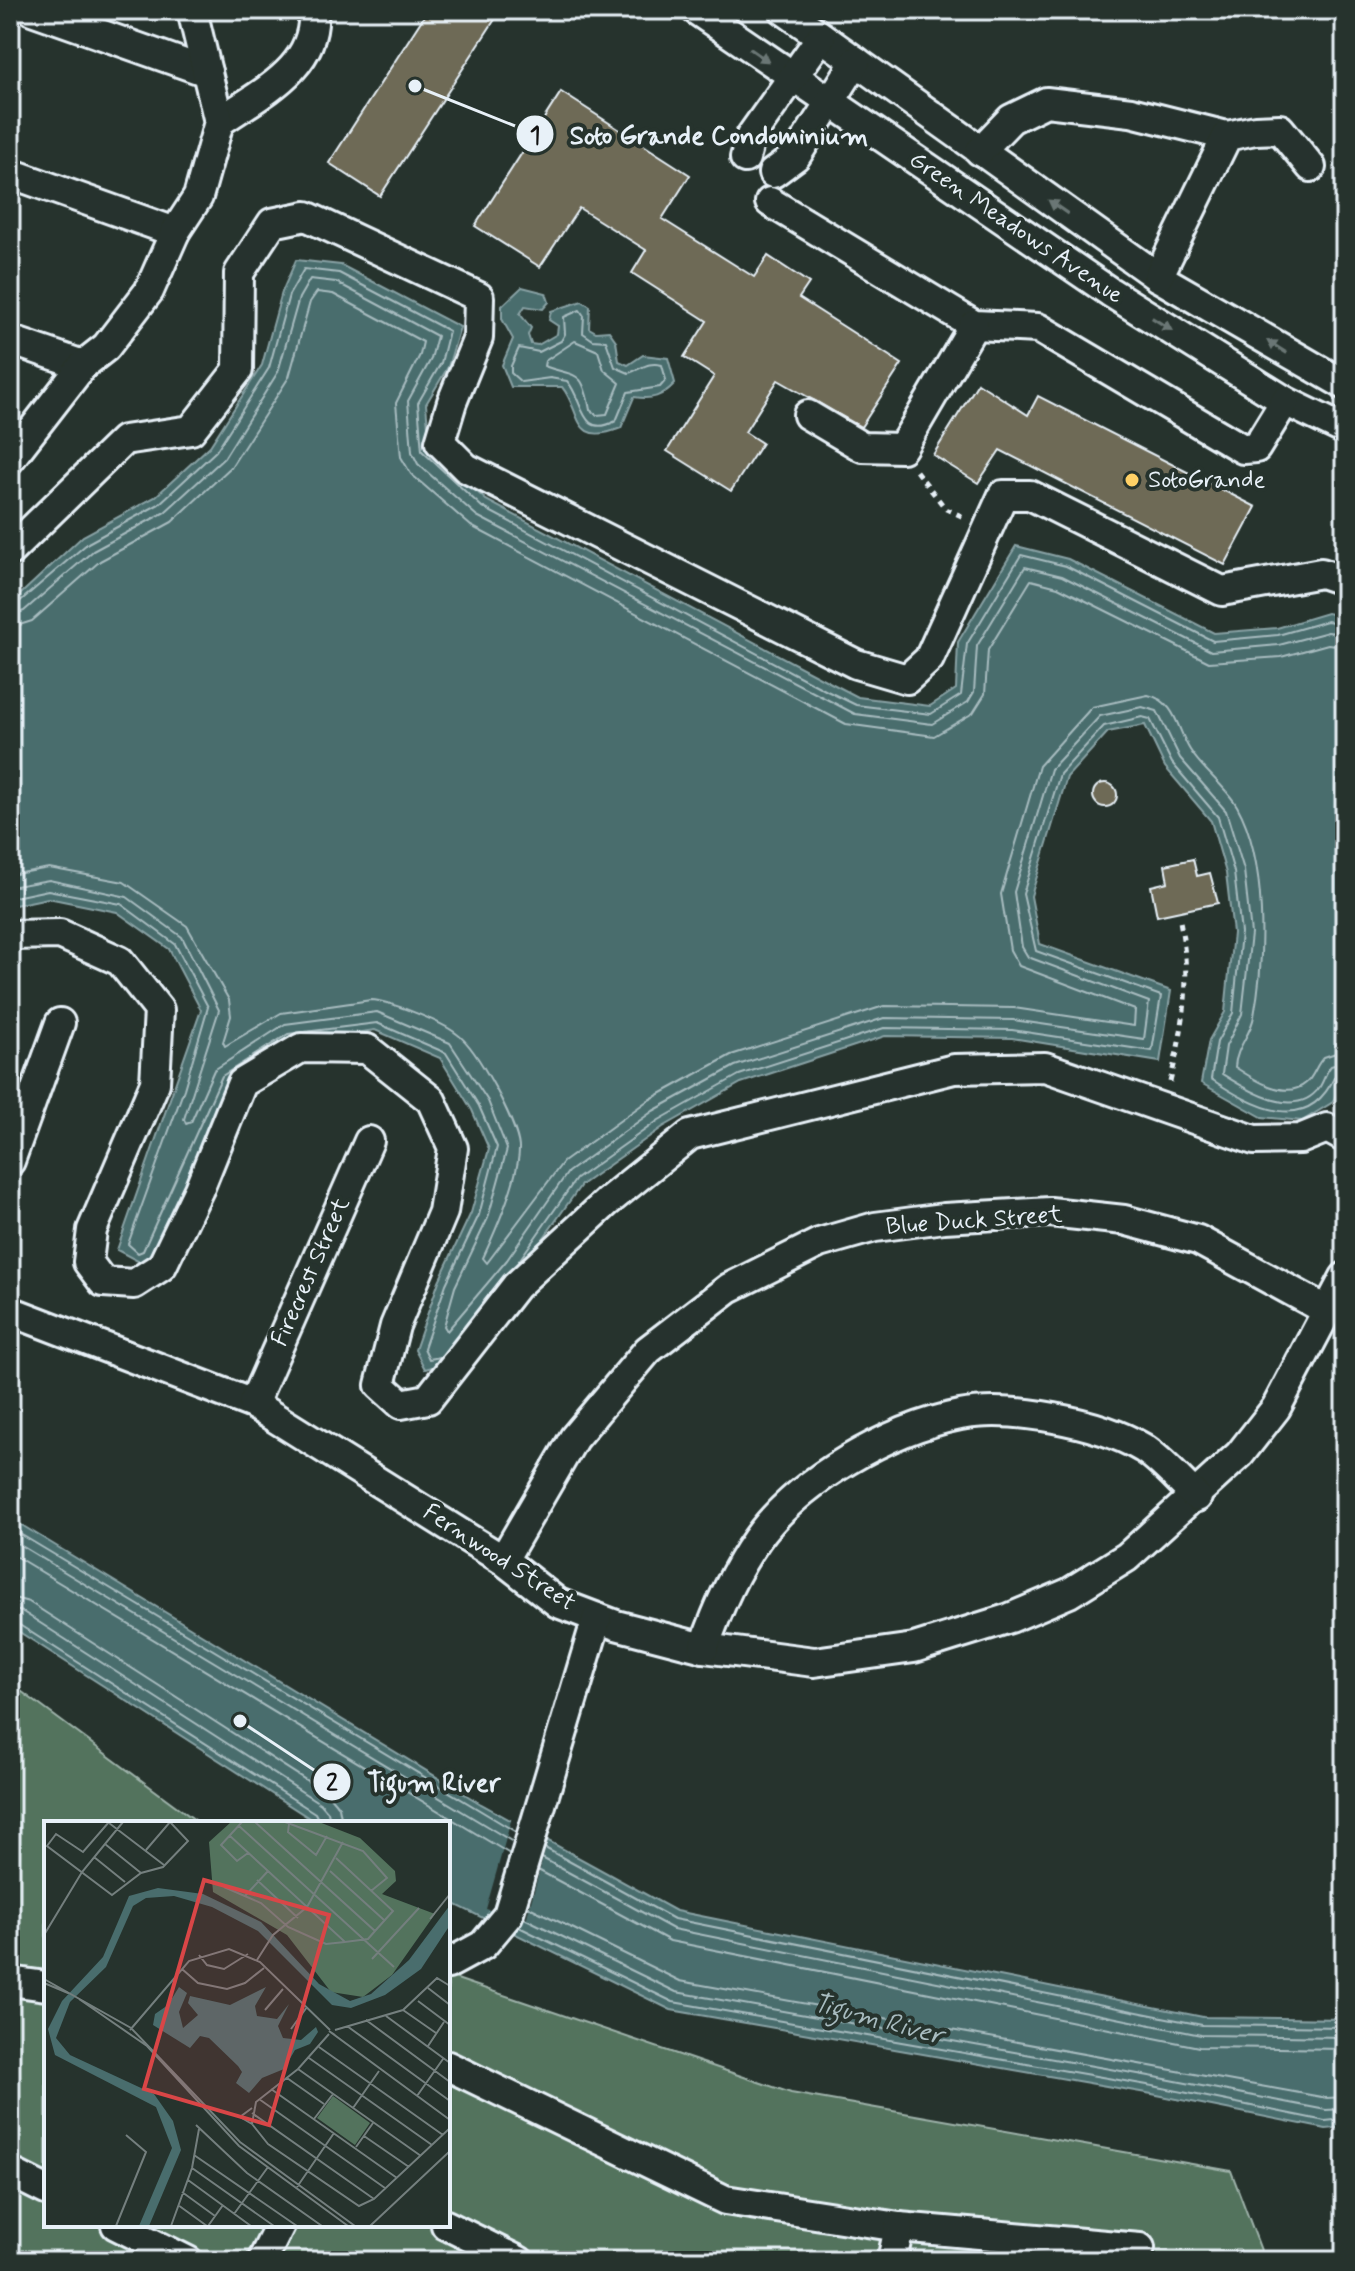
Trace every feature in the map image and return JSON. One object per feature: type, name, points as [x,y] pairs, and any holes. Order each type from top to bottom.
[{"type":"street","points":[[32,10],[207,72]]},
{"type":"street","points":[[10,459],[83,365],[106,347],[149,291],[175,232],[198,197],[219,122],[192,10]]},
{"type":"street","points":[[219,122],[287,74],[310,49],[313,10]]},
{"type":"street","name":"Green Meadows Avenue","points":[[696,10],[791,78],[1098,284],[1285,401],[1345,430]]},
{"type":"street","name":"Green Meadows Avenue","points":[[784,10],[1158,277],[1345,385]]},
{"type":"street","points":[[745,158],[751,136],[821,37]]},
{"type":"street","points":[[773,173],[796,156],[856,61]]},
{"type":"street","points":[[980,151],[1011,119],[1046,102],[1131,112],[1227,136],[1280,129],[1311,167]]},
{"type":"street","points":[[1158,277],[1227,136]]},
{"type":"street","points":[[10,173],[175,232]]},
{"type":"street","points":[[770,202],[974,325],[1038,328],[1243,449],[1256,448],[1285,401]]},
{"type":"street","points":[[10,551],[124,440],[191,430],[238,370],[239,273],[272,223],[306,216],[479,297],[478,338],[440,442],[466,468],[856,664],[907,679],[929,659],[1003,495],[1030,495],[1222,591],[1321,573],[1345,581]]},
{"type":"street","points":[[808,415],[862,447],[902,448],[974,325]]},
{"type":"street","points":[[10,340],[83,365]]},
{"type":"street","points":[[10,935],[60,934],[120,961],[159,1010],[155,1083],[92,1230],[88,1262],[103,1282],[134,1284],[162,1266],[199,1189],[242,1083],[301,1048],[367,1049],[431,1100],[453,1148],[443,1212],[395,1326],[380,1385],[401,1404],[428,1399],[516,1286],[607,1202],[690,1135],[954,1069],[1045,1067],[1254,1140],[1300,1139],[1339,1124]]},
{"type":"street","points":[[10,1161],[60,1023]]},
{"type":"street","name":"Firecrest Street","points":[[253,1404],[369,1141]]},
{"type":"street","name":"Blue Duck Street","points":[[503,1560],[574,1438],[648,1350],[729,1288],[819,1243],[875,1227],[944,1218],[1050,1212],[1124,1220],[1198,1240],[1328,1311]]},
{"type":"street","name":"Fernwood Street","points":[[10,1311],[253,1404],[503,1560],[558,1603],[597,1618],[704,1648],[814,1662],[914,1648],[996,1623],[1069,1593],[1127,1557],[1197,1497],[1240,1454],[1276,1408],[1345,1277]]},
{"type":"street","points":[[704,1648],[733,1576],[758,1537],[799,1494],[838,1466],[920,1428],[962,1415],[1025,1415],[1088,1425],[1143,1448],[1197,1497]]},
{"type":"street","points":[[450,1963],[483,1945],[508,1915],[597,1618]]},
{"type":"street","points":[[10,1981],[44,1986]]},
{"type":"street","points":[[450,2067],[725,2200],[899,2227],[1140,2248]]},
{"type":"street","points":[[10,2172],[44,2189]]},
{"type":"street","points":[[120,2227],[188,2261]]},
{"type":"street","points":[[262,2261],[279,2227]]},
{"type":"street","points":[[450,2227],[519,2261]]},
{"type":"street","points":[[892,2261],[899,2227]]},
{"type":"path","points":[[902,448],[946,509],[989,529]]},
{"type":"path","points":[[1165,1107],[1186,1014],[1184,941],[1179,916]]},
{"type":"green space","points":[[10,1683],[196,1821],[44,1821],[44,2227],[450,2227],[450,1977],[791,2093],[1231,2171],[1265,2261],[10,2261]]},
{"type":"water","points":[[296,260],[341,265],[460,327],[448,367],[426,404],[430,450],[486,500],[858,697],[930,706],[956,689],[958,642],[1016,546],[1068,559],[1214,633],[1277,628],[1327,613],[1345,617],[1345,1072],[1333,1102],[1302,1121],[1262,1117],[1201,1083],[1209,1040],[1225,1012],[1233,933],[1226,873],[1211,821],[1165,767],[1145,725],[1108,732],[1067,777],[1031,896],[1040,944],[1171,991],[1160,1062],[1012,1038],[885,1036],[741,1083],[663,1127],[581,1185],[521,1270],[447,1363],[425,1369],[415,1350],[439,1281],[471,1213],[489,1149],[472,1110],[440,1058],[375,1030],[290,1042],[227,1082],[181,1193],[145,1265],[117,1250],[201,1010],[169,949],[117,912],[48,898],[10,906],[10,604],[83,536],[155,497],[210,446],[262,365],[282,292]]},
{"type":"water","points":[[522,287],[546,293],[549,302],[543,309],[525,306],[520,314],[531,328],[528,335],[531,344],[538,345],[557,334],[558,326],[549,320],[551,311],[582,301],[590,306],[589,328],[596,332],[609,331],[616,341],[619,361],[628,365],[643,355],[668,358],[675,383],[656,396],[634,397],[621,428],[605,433],[594,433],[580,424],[562,387],[511,387],[502,365],[513,339],[502,319],[502,306]]},
{"type":"water","points":[[10,1518],[481,1804],[676,1911],[1203,2017],[1345,2019],[1345,2127],[1326,2129],[1152,2094],[671,2010],[450,1902],[450,1821],[314,1821],[10,1626]]},
{"type":"pier","points":[[512,1817],[549,1837],[526,1920],[486,1909]]},
{"type":"building","points":[[428,10],[501,10],[380,196],[329,163]]},
{"type":"building","points":[[561,92],[690,175],[662,219],[754,277],[768,256],[809,283],[799,298],[902,364],[861,427],[778,380],[745,432],[762,443],[731,491],[667,451],[714,376],[684,357],[707,321],[632,273],[646,250],[579,208],[540,267],[475,226]]},
{"type":"building","name":"SotoGrande","points":[[978,383],[1028,415],[1038,396],[1256,507],[1225,565],[1000,450],[978,483],[933,455]]},
{"type":"building","points":[[1105,783],[1113,787],[1117,795],[1113,803],[1105,807],[1097,803],[1093,795],[1097,787]]},
{"type":"building","points":[[1193,859],[1197,876],[1210,873],[1218,903],[1157,916],[1151,886],[1168,882],[1165,865]]},
{"type":"place","name":"Soto Grande Condominium","points":[[415,86]]},
{"type":"place","name":"SotoGrande","points":[[1132,480]]},
{"type":"place","name":"Tigum River","points":[[240,1721]]}]
